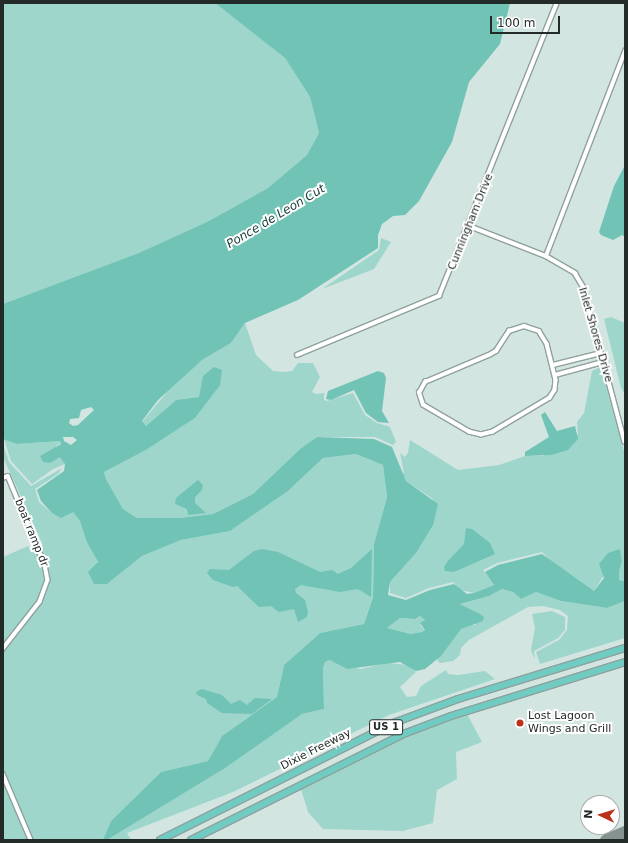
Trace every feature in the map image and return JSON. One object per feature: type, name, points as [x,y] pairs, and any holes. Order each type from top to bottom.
[{"type":"main road","name":"Dixie Freeway","points":[[160,840],[396,722],[444,704],[625,648]]},
{"type":"main road","name":"US 1","points":[[191,840],[406,733],[451,716],[625,662]]},
{"type":"street","name":"Cunningham Drive","points":[[297,355],[439,296],[469,226],[557,3]]},
{"type":"street","points":[[546,256],[625,51]]},
{"type":"street","name":"Inlet Shores Drive","points":[[469,226],[546,256],[575,273],[584,288],[625,442]]},
{"type":"street","points":[[532,327],[539,331],[547,344],[555,375],[555,390],[550,398],[493,432],[481,435],[469,432],[427,408],[420,399],[419,393],[425,382],[488,356],[496,351],[509,331],[517,328],[532,327]]},
{"type":"street","points":[[553,365],[601,353]]},
{"type":"street","points":[[555,375],[603,362]]},
{"type":"street","name":"boat ramp dr","points":[[3,478],[8,476],[45,565],[48,580],[40,602],[3,649]]},
{"type":"street","points":[[3,774],[31,840]]},
{"type":"shaded area","points":[[3,3],[215,3],[285,58],[310,97],[319,133],[307,155],[268,188],[207,222],[140,253],[3,304]]},
{"type":"shaded area","points":[[381,238],[391,242],[374,269],[322,289],[379,250]]},
{"type":"shaded area","points":[[611,317],[625,323],[625,394],[621,388],[604,319]]},
{"type":"shaded area","points":[[245,323],[256,355],[273,371],[292,371],[298,363],[313,363],[320,377],[312,392],[316,394],[324,393],[324,400],[327,401],[353,393],[365,415],[377,423],[390,427],[396,442],[393,445],[375,437],[317,437],[300,449],[253,494],[213,514],[180,518],[137,518],[123,509],[106,479],[104,472],[146,450],[195,418],[199,397],[176,400],[146,426],[142,422],[177,380],[202,360],[231,343]]},
{"type":"shaded area","points":[[601,367],[625,455],[625,581],[619,580],[619,571],[622,561],[620,549],[594,591],[553,563],[542,552],[497,563],[483,570],[494,585],[474,593],[460,590],[453,582],[429,588],[406,598],[390,593],[390,582],[416,553],[433,499],[406,481],[402,473],[404,473],[400,453],[405,457],[408,453],[410,440],[458,470],[499,465],[525,456],[543,456],[578,434],[577,422],[584,413],[592,371]]},
{"type":"shaded area","points":[[4,439],[17,444],[59,441],[61,443],[56,446],[65,464],[53,469],[32,484],[11,461]]},
{"type":"shaded area","points":[[3,444],[9,462],[31,486],[62,468],[58,474],[35,489],[39,502],[52,513],[73,512],[80,521],[107,584],[142,556],[181,540],[230,531],[288,491],[323,458],[356,454],[383,465],[387,497],[374,544],[373,596],[364,624],[320,633],[284,665],[277,697],[222,736],[208,761],[161,772],[111,821],[103,840],[3,840],[3,557],[28,546],[31,550],[43,545],[3,457]]},
{"type":"shaded area","points":[[502,589],[513,592],[521,599],[536,592],[561,601],[607,608],[625,601],[625,638],[540,664],[536,652],[559,640],[567,630],[568,616],[560,610],[543,606],[528,607],[469,640],[461,648],[460,655],[453,661],[440,663],[437,660],[460,629],[468,624],[476,625],[474,611],[460,604],[489,596]]},
{"type":"shaded area","points":[[552,611],[565,617],[565,630],[558,638],[534,651],[535,660],[531,650],[535,628],[532,614]]},
{"type":"shaded area","points":[[420,616],[425,620],[420,625],[425,630],[422,632],[410,634],[392,631],[387,628],[400,618],[415,619]]},
{"type":"shaded area","points":[[330,660],[360,669],[388,663],[408,665],[416,672],[400,687],[407,697],[416,696],[421,686],[446,670],[448,674],[458,675],[485,671],[495,679],[389,715],[233,792],[127,833],[131,840],[107,840],[213,775],[302,714],[324,709],[323,668],[325,662]]},
{"type":"shaded area","points":[[467,714],[482,742],[456,752],[457,779],[437,790],[433,823],[403,831],[323,829],[308,812],[301,789],[386,744]]},
{"type":"water","name":"Ponce de Leon Cut","points":[[215,3],[510,3],[500,44],[469,82],[452,142],[419,201],[405,215],[393,216],[382,224],[378,235],[378,248],[298,300],[245,323],[231,343],[202,360],[158,400],[142,421],[146,426],[176,400],[199,397],[203,376],[214,367],[222,370],[220,385],[195,418],[146,450],[104,472],[106,479],[123,509],[137,518],[180,518],[213,514],[253,494],[300,449],[317,437],[374,439],[392,447],[406,481],[438,504],[433,525],[416,553],[390,582],[388,595],[406,600],[430,590],[454,584],[467,594],[474,593],[494,585],[485,572],[498,565],[542,554],[594,591],[604,578],[599,564],[608,553],[620,549],[622,561],[619,571],[619,580],[625,581],[625,601],[607,608],[561,601],[536,592],[521,599],[513,592],[502,589],[489,596],[460,604],[480,614],[484,617],[483,621],[461,629],[441,656],[425,669],[416,671],[400,662],[347,669],[330,660],[325,662],[323,668],[324,709],[302,714],[225,768],[107,840],[103,840],[111,821],[161,772],[208,761],[222,736],[277,697],[284,665],[320,633],[364,624],[373,597],[374,544],[387,497],[383,465],[356,454],[323,458],[288,491],[230,531],[181,540],[142,556],[107,584],[94,584],[88,572],[98,562],[87,542],[80,521],[73,512],[61,518],[52,513],[41,501],[37,490],[64,471],[65,464],[60,457],[50,463],[43,462],[40,456],[61,444],[60,441],[17,444],[3,439],[3,304],[139,253],[207,222],[268,188],[307,155],[319,133],[310,97],[285,58]],"holes":[[[91,407],[94,410],[78,425],[73,426],[69,423],[70,419],[79,418],[81,410]],[[63,437],[73,437],[77,440],[71,445],[64,441]],[[420,616],[425,620],[420,623],[425,630],[410,634],[387,628],[400,618],[415,619]]]},
{"type":"water","points":[[625,165],[625,237],[622,235],[613,240],[601,235],[599,232],[614,186]]},
{"type":"water","points":[[378,371],[384,373],[386,378],[382,411],[389,423],[378,422],[366,413],[354,390],[331,400],[326,399],[328,391]]},
{"type":"water","points":[[545,412],[557,431],[575,426],[578,439],[568,450],[551,455],[525,456],[525,452],[549,437],[541,415]]},
{"type":"water","points":[[198,480],[203,485],[202,490],[195,497],[195,503],[206,513],[188,515],[187,509],[175,504],[176,498]]},
{"type":"water","points":[[466,528],[472,529],[490,543],[495,554],[454,572],[445,571],[444,567],[447,562],[464,544]]},
{"type":"water","points":[[262,549],[278,552],[320,572],[332,570],[338,574],[351,568],[372,549],[371,597],[358,589],[340,592],[301,585],[295,589],[296,593],[305,600],[308,612],[307,617],[298,622],[294,609],[279,612],[271,606],[259,607],[237,586],[233,587],[213,580],[207,573],[210,569],[229,570],[254,551]]},
{"type":"water","points":[[202,689],[222,695],[231,704],[240,700],[247,705],[255,698],[272,699],[252,714],[222,713],[207,703],[206,699],[197,695],[196,692]]},
{"type":"taxiway","points":[[606,840],[625,832]]},
{"type":"place","name":"Lost Lagoon Wings and Grill","points":[[520,723]]}]
